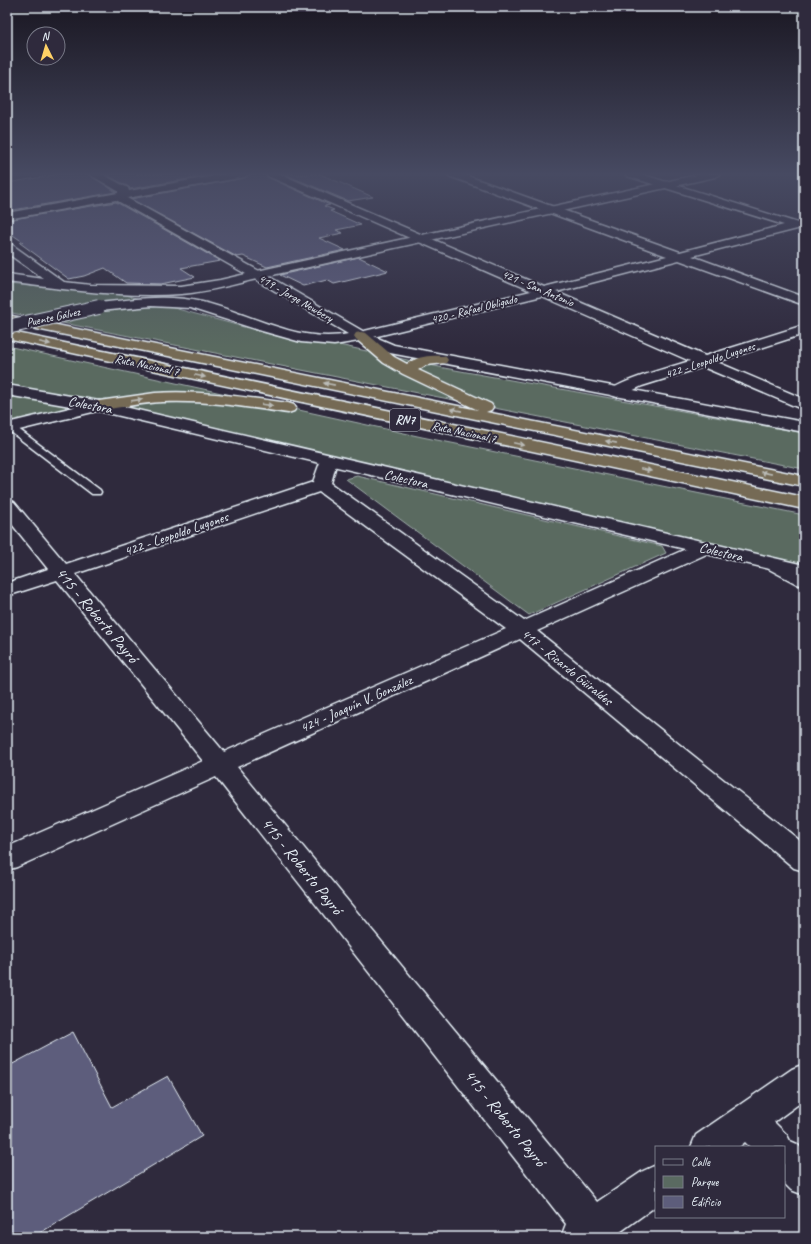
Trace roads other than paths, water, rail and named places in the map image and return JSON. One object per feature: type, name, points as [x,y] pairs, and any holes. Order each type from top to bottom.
[{"type":"highway","name":"Ruta Nacional 7","points":[[7,319],[804,481]]},
{"type":"highway","name":"Ruta Nacional 7","points":[[7,335],[804,503]]},
{"type":"highway","points":[[361,336],[389,360],[408,371],[484,406],[510,416],[574,434]]},
{"type":"highway","points":[[408,371],[412,365],[417,363],[441,360]]},
{"type":"highway","points":[[99,406],[137,399],[163,397],[217,399],[363,418],[498,439]]},
{"type":"street","name":"419 - Jorge Newbery","points":[[180,232],[361,336]]},
{"type":"street","name":"421 - San Antonio","points":[[410,232],[707,361],[804,405]]},
{"type":"street","points":[[7,278],[91,289],[181,290],[220,284],[451,232]]},
{"type":"street","points":[[613,232],[804,301]]},
{"type":"street","name":"420 - Rafael Obligado","points":[[99,307],[167,302],[201,306],[285,333],[316,340],[334,340],[361,336],[778,232]]},
{"type":"street","points":[[7,247],[59,284]]},
{"type":"street","name":"Puente Gálvez","points":[[7,327],[99,307]]},
{"type":"street","name":"422 - Leopoldo Lugones","points":[[617,392],[637,383],[804,329]]},
{"type":"street","points":[[361,336],[390,349],[441,360],[804,427]]},
{"type":"street","name":"Colectora","points":[[7,390],[99,406],[328,461],[804,571]]},
{"type":"street","points":[[9,428],[99,406]]},
{"type":"street","points":[[321,485],[328,461]]},
{"type":"street","name":"422 - Leopoldo Lugones","points":[[7,590],[62,573],[321,485]]},
{"type":"street","name":"417 - Ricardo Güiraldes","points":[[321,485],[522,630],[804,860]]},
{"type":"street","name":"415 - Roberto Payró","points":[[7,506],[220,764],[587,1233]]},
{"type":"street","name":"424 - Joaquín V. González","points":[[7,859],[704,548]]},
{"type":"street","points":[[776,565],[804,580]]},
{"type":"street","points":[[710,1146],[804,1080]]},
{"type":"street","points":[[748,1120],[773,1146]]},
{"type":"street","points":[[785,1158],[804,1177]]},
{"type":"street","points":[[587,1233],[655,1185]]},
{"type":"lane","points":[[9,428],[96,492]]}]
